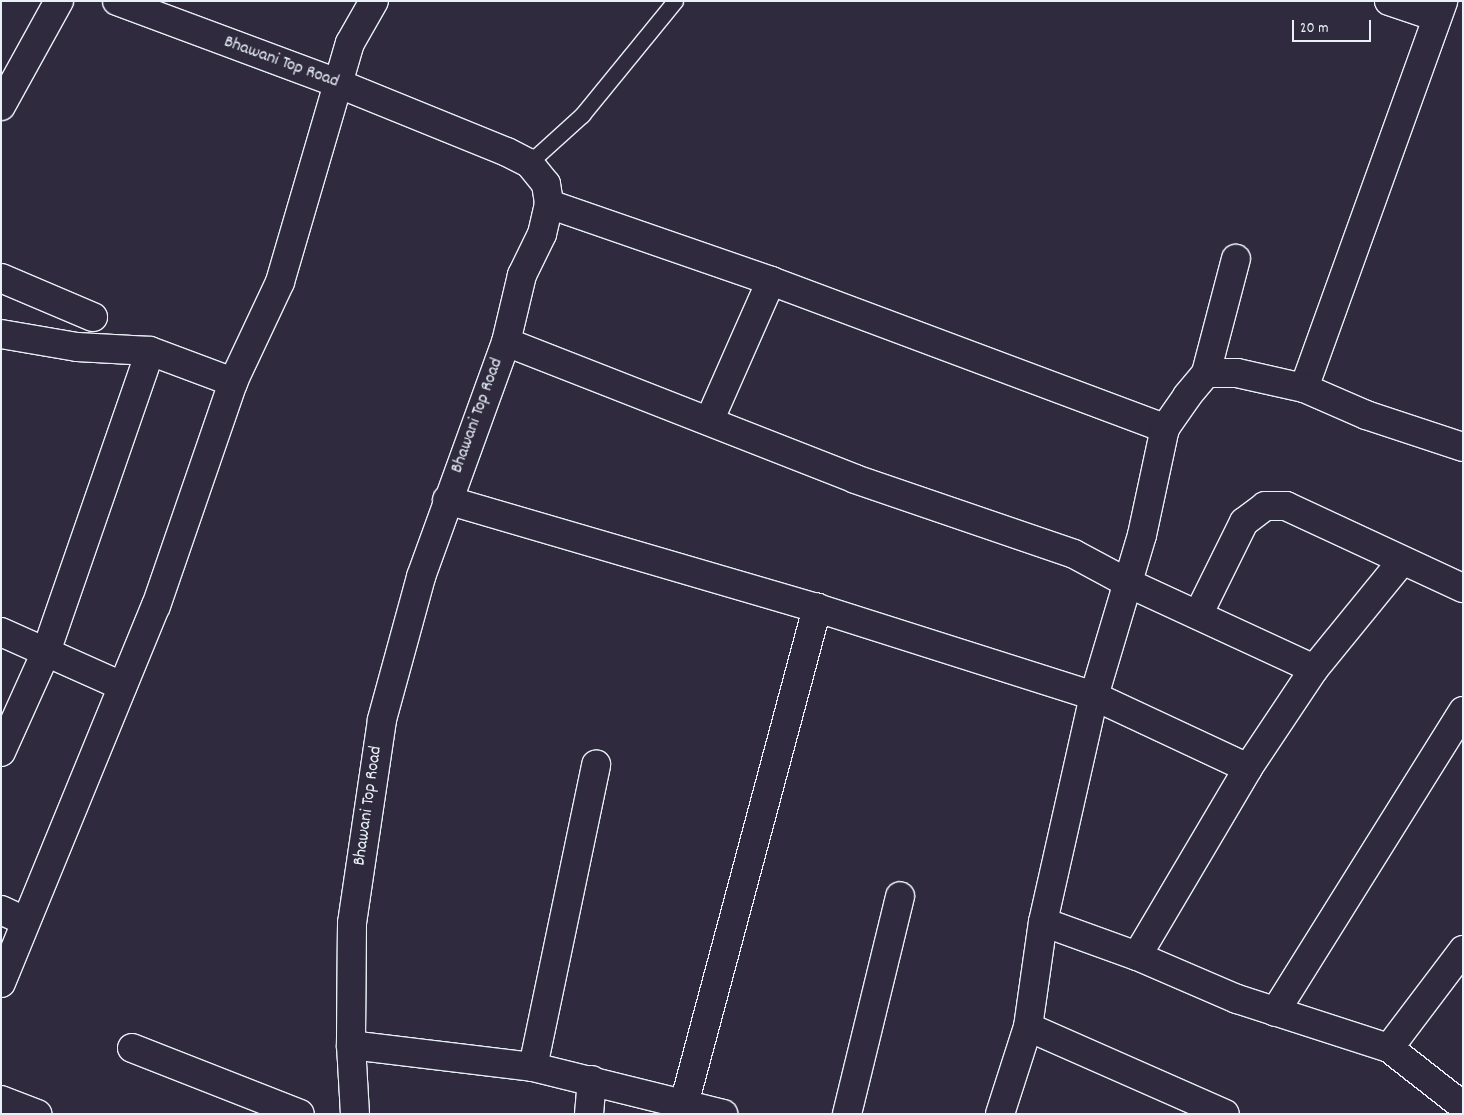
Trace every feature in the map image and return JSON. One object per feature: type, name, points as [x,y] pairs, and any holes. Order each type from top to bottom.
[{"type":"street","name":"Bhawani Top Road","points":[[117,1],[337,83],[529,163],[546,184],[549,204],[542,234],[522,275],[506,342],[447,500],[421,577],[382,720],[352,923],[351,1045],[355,1114]]},
{"type":"street","points":[[1,982],[13,915],[122,686],[156,606],[233,382],[280,282],[350,43],[374,1]]},
{"type":"street","points":[[1304,388],[1440,9],[1389,1]]},
{"type":"street","points":[[1,106],[52,3]]},
{"type":"street","points":[[549,204],[771,280],[1165,428]]},
{"type":"street","points":[[1000,1114],[1028,1027],[1043,922],[1094,696],[1128,583],[1165,428],[1206,373],[1236,259]]},
{"type":"street","points":[[1,278],[94,317]]},
{"type":"street","points":[[710,419],[771,280]]},
{"type":"street","points":[[1,334],[77,347],[150,350],[233,382]]},
{"type":"street","points":[[506,342],[710,419],[855,478],[1074,554],[1128,583],[1314,669]]},
{"type":"street","points":[[1,752],[46,652],[150,350]]},
{"type":"street","points":[[1206,373],[1237,373],[1304,388],[1366,415],[1463,447]]},
{"type":"street","points":[[447,500],[817,608],[1094,696],[1248,768]]},
{"type":"street","points":[[1198,615],[1244,522],[1264,506],[1286,506],[1463,588]]},
{"type":"street","points":[[1137,956],[1248,768],[1314,669],[1402,561]]},
{"type":"street","points":[[684,1104],[817,608]]},
{"type":"street","points":[[1,632],[122,686]]},
{"type":"street","points":[[1275,1012],[1463,711]]},
{"type":"street","points":[[533,1067],[596,765]]},
{"type":"street","points":[[847,1114],[900,896]]},
{"type":"street","points":[[1043,922],[1137,956],[1275,1012],[1389,1048],[1463,1106]]},
{"type":"street","points":[[1389,1048],[1463,950]]},
{"type":"street","points":[[1028,1027],[1225,1114]]},
{"type":"street","points":[[351,1045],[533,1067],[592,1080],[723,1114]]},
{"type":"street","points":[[132,1048],[300,1114]]},
{"type":"street","points":[[589,1114],[592,1080]]},
{"type":"street","points":[[1,1100],[37,1114]]},
{"type":"lane","points":[[529,163],[582,115],[675,1]]}]
